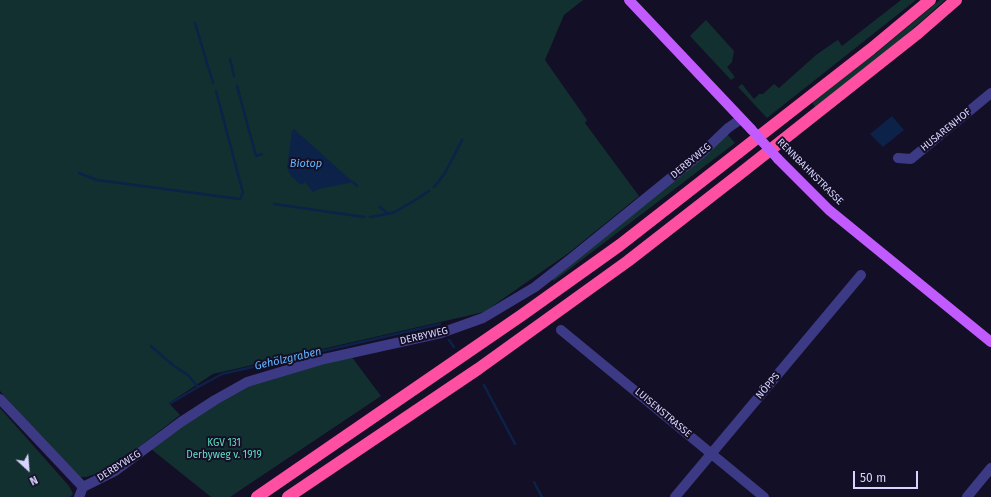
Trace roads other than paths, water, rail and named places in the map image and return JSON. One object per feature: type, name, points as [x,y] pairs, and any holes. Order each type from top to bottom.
[{"type":"highway","points":[[257,497],[522,316],[620,245],[871,49],[930,0]]},
{"type":"highway","points":[[288,497],[478,369],[628,261],[912,38],[956,0]]},
{"type":"main road","name":"RENNBAHNSTRASSE","points":[[629,0],[740,119],[829,210],[991,342]]},
{"type":"street","name":"HUSARENHOF","points":[[898,158],[911,159],[991,93]]},
{"type":"street","name":"DERBYWEG","points":[[81,492],[115,472],[174,428],[231,390],[262,377],[324,359],[441,333],[483,318],[535,287],[560,268],[704,151],[728,128],[740,119]]},
{"type":"street","name":"NÖPPS","points":[[676,497],[861,275]]},
{"type":"street","name":"LUISENSTRASSE","points":[[561,330],[764,497]]},
{"type":"street","points":[[0,399],[81,492]]},
{"type":"street","points":[[967,497],[991,468]]},
{"type":"water","points":[[892,116],[904,130],[883,147],[870,134]]},
{"type":"water","name":"Biotop","points":[[294,129],[353,182],[319,189],[313,192],[305,182],[301,185],[291,176],[287,168],[292,131]]},
{"type":"waterway","points":[[195,23],[213,83]]},
{"type":"waterway","points":[[230,59],[234,76]]},
{"type":"waterway","points":[[237,86],[256,156],[262,154]]},
{"type":"waterway","points":[[79,173],[97,180],[240,199],[243,193],[216,91]]},
{"type":"waterway","points":[[434,187],[445,173],[462,140]]},
{"type":"waterway","points":[[353,182],[357,186]]},
{"type":"waterway","points":[[370,217],[395,212],[429,191]]},
{"type":"waterway","points":[[274,204],[364,217]]},
{"type":"waterway","points":[[380,207],[387,213]]},
{"type":"waterway","name":"Gehölzgraben","points":[[151,346],[174,366],[188,375],[198,387],[222,374],[440,324]]},
{"type":"waterway","name":"Gehölzgraben","points":[[449,340],[454,347]]},
{"type":"waterway","name":"Gehölzgraben","points":[[484,385],[515,444]]},
{"type":"waterway","points":[[171,403],[198,387]]},
{"type":"waterway","name":"Gehölzgraben","points":[[534,482],[542,497]]},
{"type":"park label","name":"KGV 131 Derbyweg v. 1919","points":[[224,448]]}]
